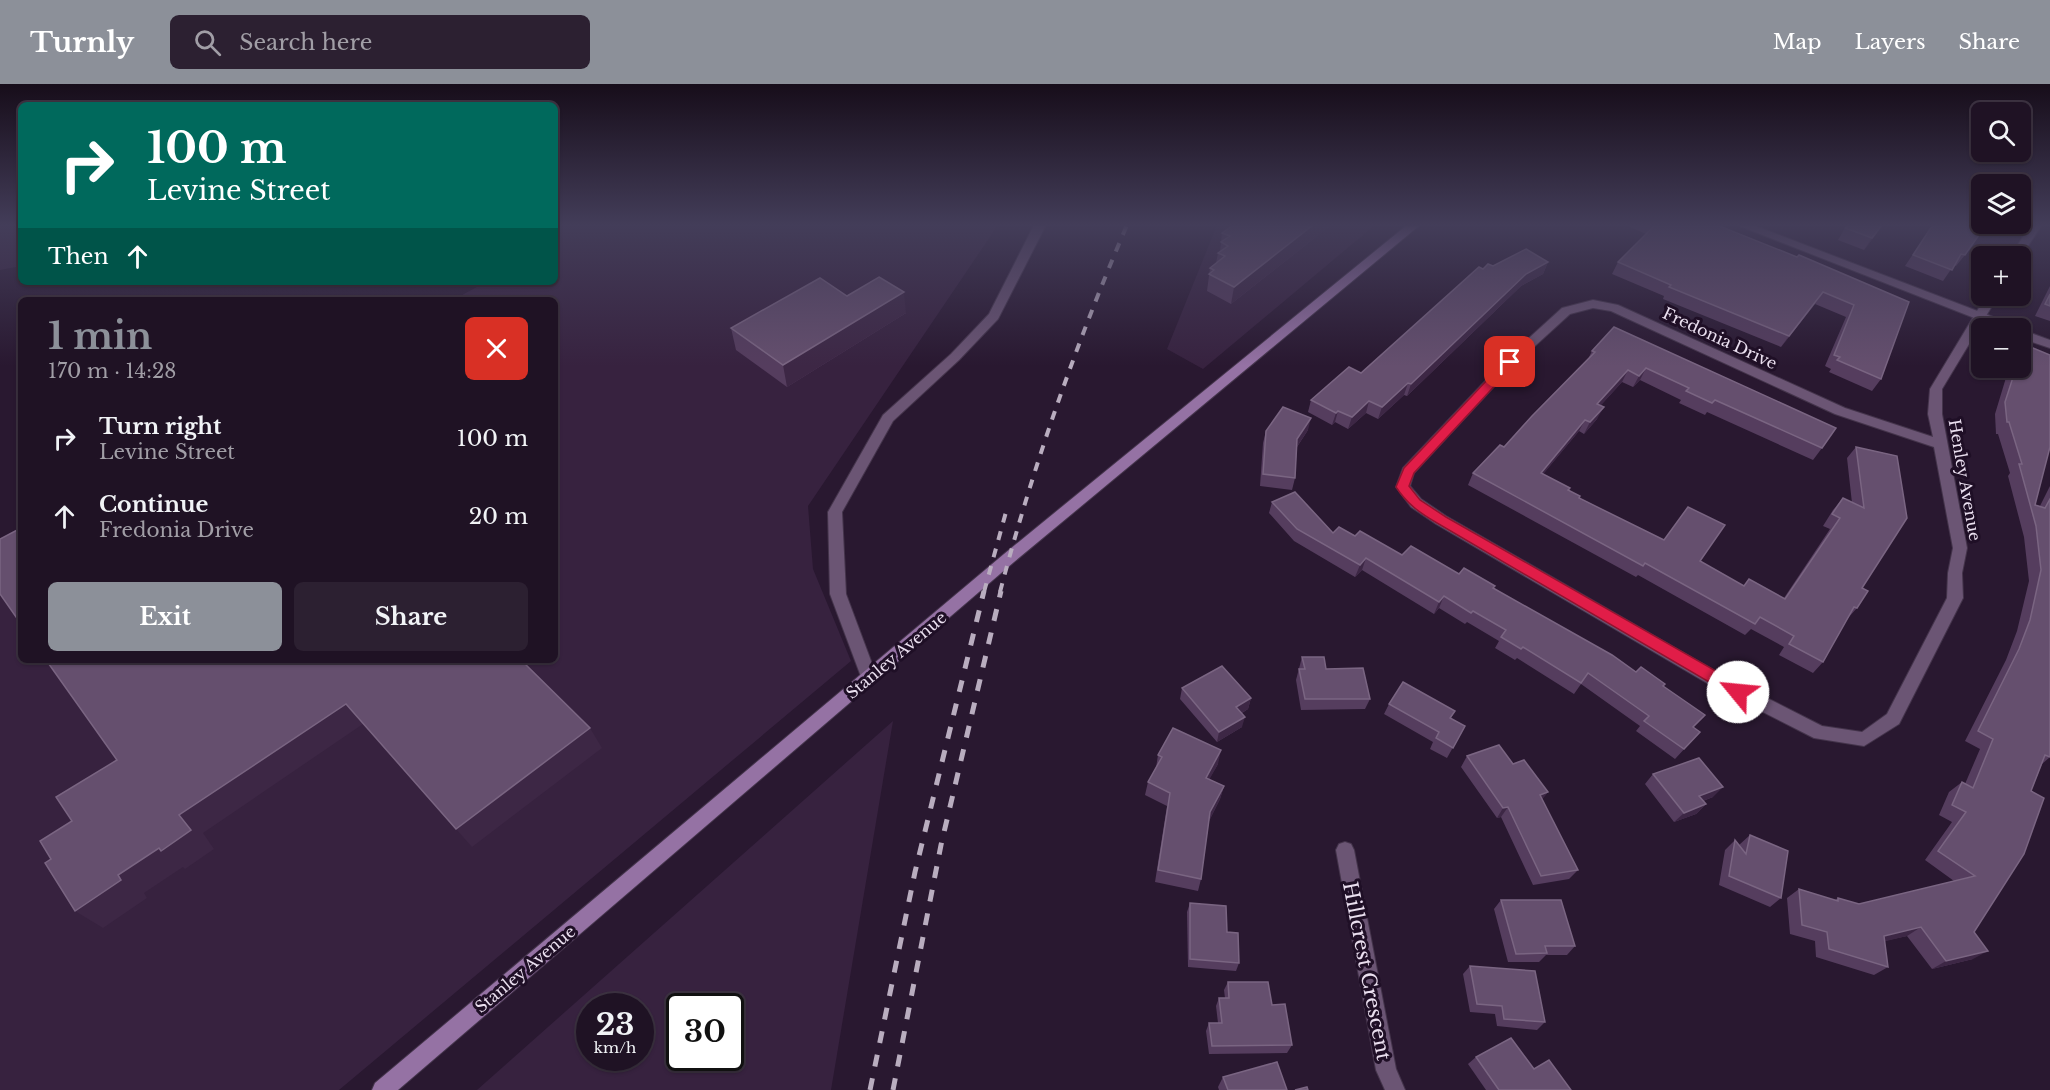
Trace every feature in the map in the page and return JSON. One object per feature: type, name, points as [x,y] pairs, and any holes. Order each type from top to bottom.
[{"type":"main road","name":"Stanley Avenue","points":[[382,1090],[1009,558],[1357,272]]},
{"type":"street","points":[[869,677],[838,594],[835,512],[888,418],[955,357],[994,316],[1016,272]]},
{"type":"street","points":[[1865,272],[1984,318]]},
{"type":"street","name":"Fredonia Drive","points":[[1893,719],[1864,739],[1820,733],[1718,681],[1456,529],[1416,503],[1402,487],[1408,471],[1510,362],[1566,311],[1593,304],[1614,308],[1840,411],[1939,444]]},
{"type":"street","name":"Henley Avenue","points":[[1893,719],[1954,598],[1960,548],[1939,444],[1935,414],[1936,389],[1986,306]]},
{"type":"street","points":[[2031,337],[2050,344]]},
{"type":"street","name":"Hillcrest Crescent","points":[[1345,850],[1386,1070],[1395,1090]]},
{"type":"shaded area","points":[[558,272],[966,272],[808,506],[813,569],[851,661],[339,1090],[0,1090],[0,538],[18,529],[18,663],[558,663],[558,297],[458,297],[480,285],[558,285]]},
{"type":"shaded area","points":[[1198,272],[1319,272],[1203,369],[1167,349]]},
{"type":"shaded area","points":[[893,721],[831,1090],[477,1090],[576,1002],[576,1071],[654,1071],[654,993],[586,993]]},
{"type":"building","points":[[1212,272],[1253,272],[1234,287],[1209,274]]},
{"type":"building","points":[[1473,272],[1530,272],[1411,384],[1408,383],[1382,407],[1369,401],[1352,417],[1338,411],[1336,413],[1311,400],[1349,367],[1361,373]]},
{"type":"building","points":[[1641,272],[1839,272],[1909,302],[1881,379],[1837,360],[1840,357],[1834,355],[1854,305],[1823,292],[1789,336],[1669,287],[1671,285]]},
{"type":"building","points":[[879,277],[904,292],[783,365],[731,328],[820,278],[847,296]]},
{"type":"building","points":[[2050,294],[2050,306],[2045,304]]},
{"type":"building","points":[[1614,327],[1836,428],[1822,448],[1715,400],[1712,403],[1686,391],[1689,388],[1646,368],[1639,376],[1628,370],[1597,404],[1604,407],[1590,422],[1585,420],[1541,473],[1570,488],[1568,490],[1580,496],[1579,498],[1664,540],[1688,507],[1725,525],[1700,561],[1744,586],[1749,579],[1785,599],[1840,518],[1832,514],[1843,498],[1864,508],[1856,447],[1897,456],[1907,518],[1862,588],[1868,591],[1857,608],[1854,607],[1823,662],[1789,644],[1794,636],[1760,617],[1755,624],[1645,563],[1643,566],[1473,473],[1500,445],[1504,447],[1595,352],[1592,351]]},
{"type":"building","points":[[2031,347],[2050,355],[2050,447],[2035,505],[2045,508],[2050,499],[2050,757],[2045,755],[2031,791],[2044,798],[2024,854],[1974,932],[1988,951],[1946,961],[1921,927],[1884,936],[1888,967],[1829,949],[1827,932],[1802,925],[1799,889],[1838,901],[1838,898],[1859,904],[1975,876],[1938,851],[1966,812],[1952,805],[1962,782],[1973,788],[1993,739],[1978,731],[2019,649],[2030,620],[2041,570],[2036,526],[2019,464],[2022,464],[2009,422],[2007,422],[2005,402],[2013,378],[2031,378]]},
{"type":"building","points":[[1283,407],[1311,418],[1297,439],[1295,478],[1263,474],[1266,431]]},
{"type":"building","points":[[1295,492],[1333,533],[1339,527],[1355,536],[1360,531],[1402,555],[1411,546],[1459,574],[1464,568],[1495,586],[1493,588],[1612,655],[1636,672],[1641,667],[1665,684],[1663,686],[1705,715],[1693,727],[1700,732],[1684,749],[1644,721],[1649,716],[1588,673],[1581,683],[1523,647],[1521,649],[1501,637],[1506,630],[1473,611],[1471,613],[1444,596],[1439,602],[1366,558],[1360,565],[1297,529],[1272,502]]},
{"type":"building","points":[[18,530],[18,620],[0,594],[0,539]]},
{"type":"building","points":[[1302,657],[1324,657],[1326,669],[1363,668],[1370,699],[1305,699],[1299,669],[1305,669]]},
{"type":"building","points":[[48,663],[524,663],[590,728],[456,829],[346,704],[179,815],[191,830],[161,851],[159,848],[118,875],[121,880],[75,911],[45,863],[51,859],[40,841],[72,821],[56,797],[117,760]]},
{"type":"building","points":[[1222,666],[1251,698],[1236,707],[1245,717],[1219,732],[1182,688]]},
{"type":"building","points":[[1403,682],[1455,711],[1450,718],[1465,726],[1453,748],[1436,738],[1439,732],[1389,704]]},
{"type":"building","points":[[1173,728],[1221,750],[1206,778],[1224,786],[1210,812],[1201,879],[1158,870],[1170,793],[1148,782],[1162,757],[1158,755]]},
{"type":"building","points":[[1499,745],[1513,764],[1524,760],[1548,792],[1540,795],[1578,870],[1541,876],[1508,807],[1503,808],[1467,756]]},
{"type":"building","points":[[1699,758],[1723,787],[1699,796],[1706,804],[1684,813],[1653,774]]},
{"type":"building","points":[[1750,835],[1788,851],[1781,898],[1729,876],[1735,840],[1746,854]]},
{"type":"building","points":[[1501,900],[1561,900],[1575,946],[1545,946],[1547,953],[1516,954]]},
{"type":"building","points":[[1190,903],[1226,906],[1227,932],[1238,933],[1239,963],[1190,959]]},
{"type":"building","points":[[1470,966],[1535,971],[1545,1022],[1504,1019],[1502,1006],[1477,1004]]},
{"type":"building","points":[[1228,982],[1268,982],[1272,1005],[1285,1004],[1292,1045],[1212,1046],[1209,1023],[1222,1023],[1219,998],[1229,998]]},
{"type":"building","points":[[1511,1038],[1534,1069],[1549,1060],[1571,1090],[1499,1090],[1476,1057]]},
{"type":"building","points":[[1277,1062],[1287,1090],[1228,1090],[1223,1077]]},
{"type":"railway","points":[[1000,592],[1041,452],[1108,272]]},
{"type":"railway","points":[[984,592],[1006,512]]},
{"type":"railway","points":[[870,1090],[915,872],[984,591]]},
{"type":"railway","points":[[893,1090],[941,845],[1001,591]]},
{"type":"route","points":[[1510,362],[1408,471],[1402,487],[1416,503],[1441,520],[1738,692]]}]
